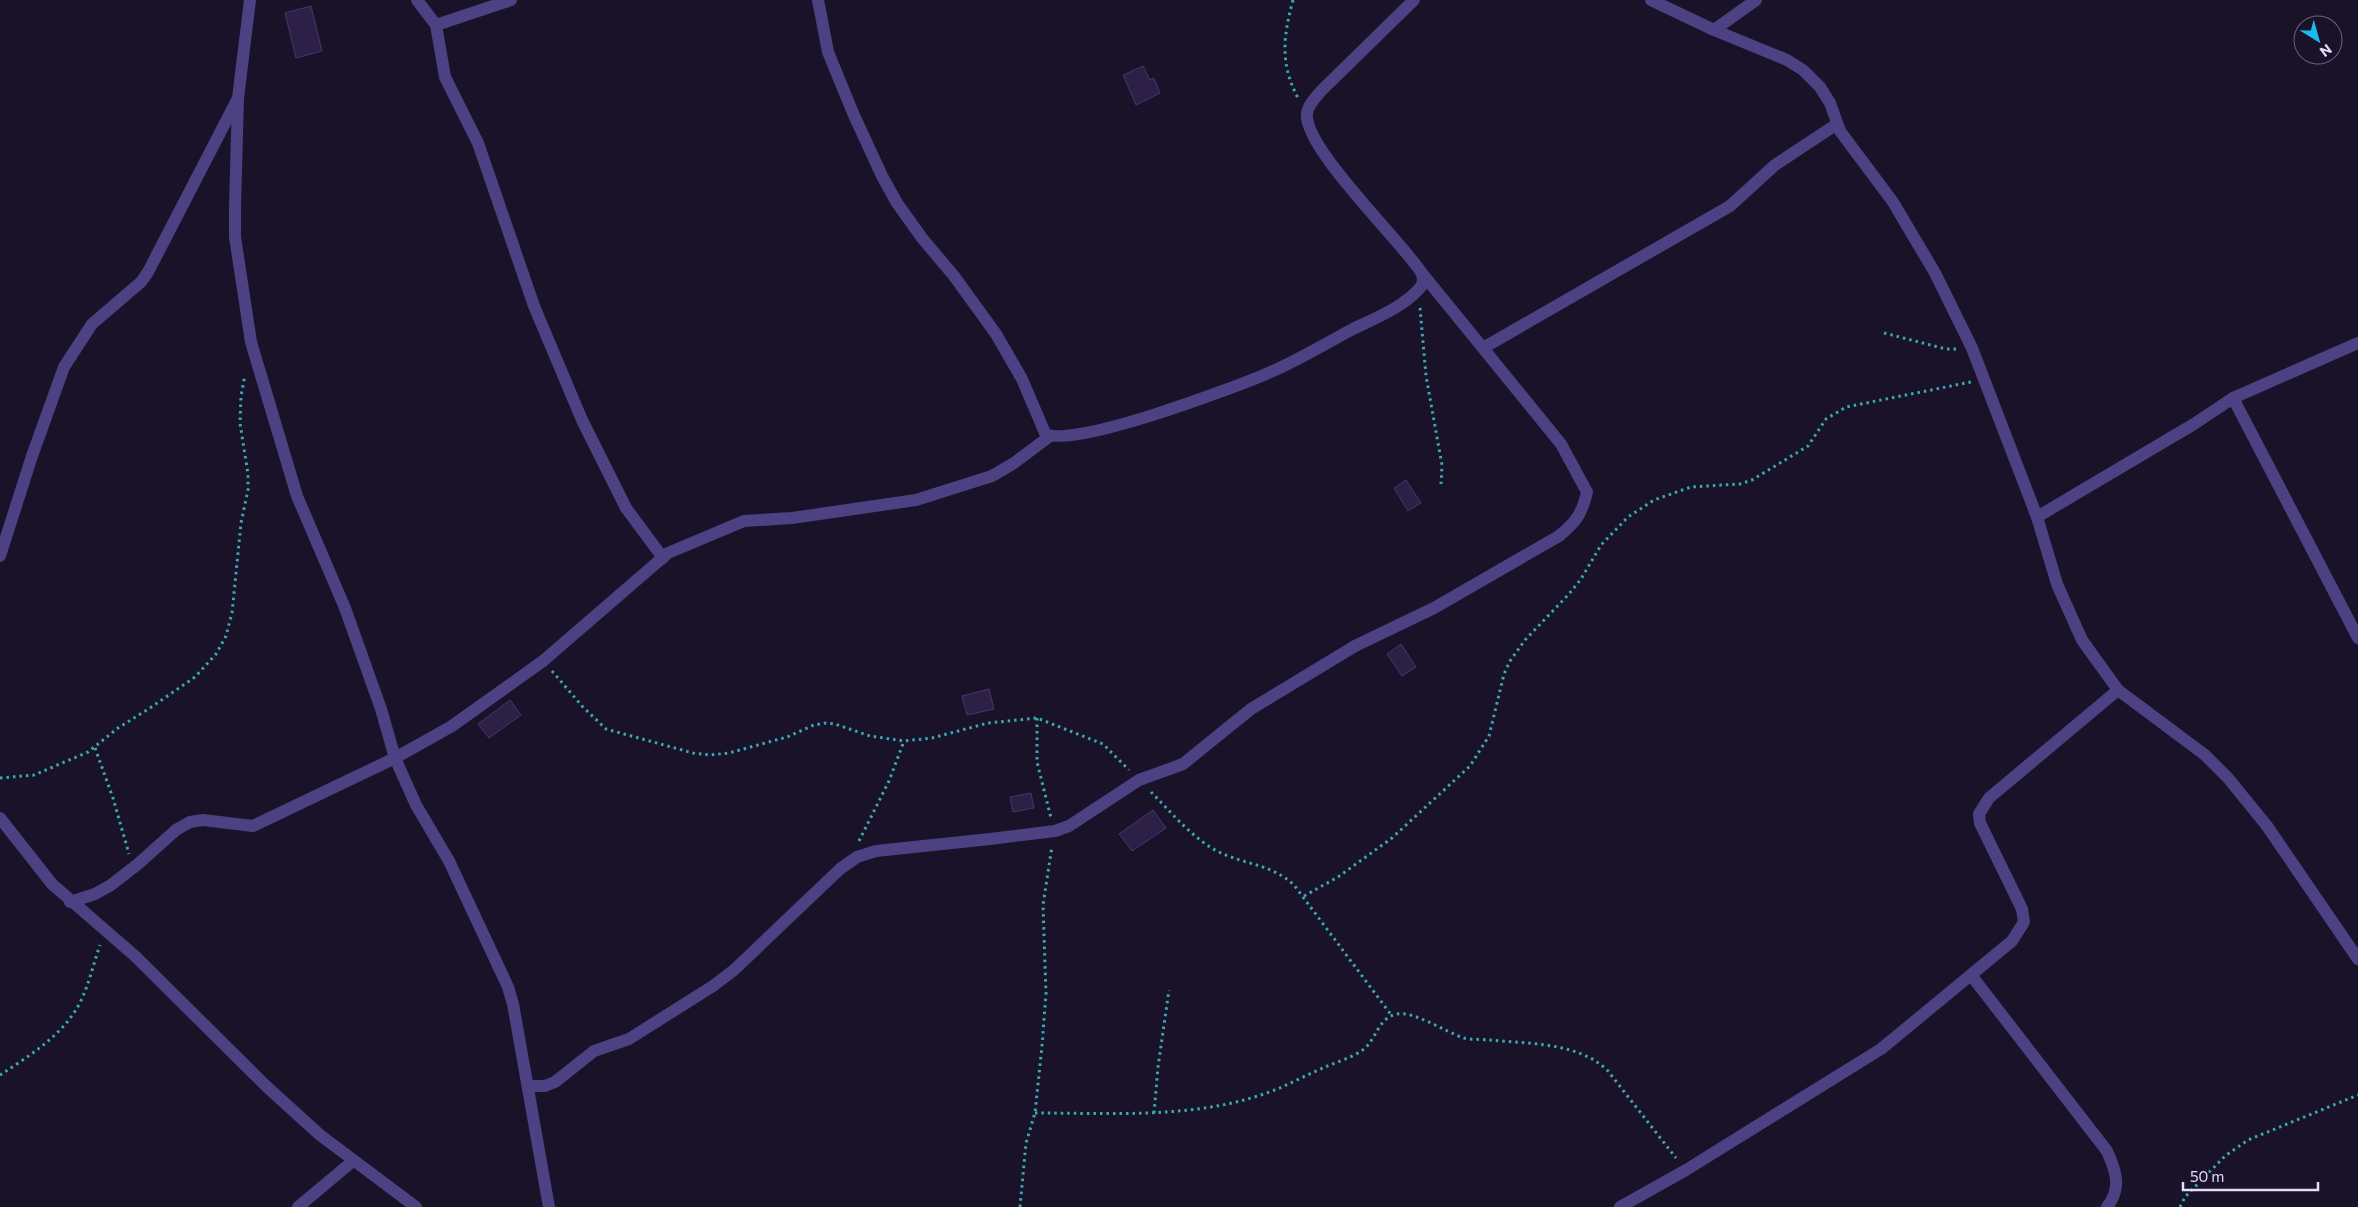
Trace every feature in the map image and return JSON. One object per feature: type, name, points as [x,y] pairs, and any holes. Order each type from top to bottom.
[{"type":"street","points":[[250,0],[238,98],[235,237],[251,342],[297,496],[345,608],[381,709],[395,758],[416,805],[449,861],[508,987],[528,1086],[549,1207]]},
{"type":"street","points":[[417,0],[436,25],[445,77],[478,143],[534,306],[582,420],[626,508],[663,558]]},
{"type":"street","points":[[436,25],[512,0]]},
{"type":"street","points":[[818,0],[824,35],[836,74],[882,176],[897,203],[922,238],[954,276],[996,334],[1031,397],[1044,429],[1050,436]]},
{"type":"street","points":[[528,1086],[545,1086],[555,1082],[594,1051],[629,1040],[719,981],[848,863],[876,850],[1055,831],[1082,819],[1139,780],[1183,764],[1251,710],[1355,646],[1442,604],[1559,536],[1575,523],[1584,506],[1587,492],[1561,444],[1422,272],[1364,205],[1324,153],[1310,128],[1306,116],[1308,108],[1321,91],[1414,0]]},
{"type":"street","points":[[1651,0],[1714,30],[1770,52],[1803,70],[1820,87],[1830,103],[1837,124],[1893,202],[1935,273],[1972,348],[2037,517],[2067,610],[2082,640],[2118,690],[2205,754],[2228,778],[2267,826],[2358,959]]},
{"type":"street","points":[[1714,30],[1756,0]]},
{"type":"street","points":[[0,556],[32,456],[64,367],[92,324],[102,313],[141,282],[148,272],[238,98]]},
{"type":"street","points":[[1483,348],[1730,206],[1775,165],[1837,124]]},
{"type":"street","points":[[70,902],[104,889],[133,868],[176,830],[190,822],[203,820],[254,826],[395,758],[452,726],[543,662],[668,553],[744,521],[792,518],[916,500],[992,476],[1022,458],[1050,436],[1074,436],[1139,419],[1266,374],[1391,309],[1419,290],[1423,282],[1422,272]]},
{"type":"street","points":[[2037,517],[2194,424],[2233,398],[2358,343]]},
{"type":"street","points":[[2233,398],[2358,638]]},
{"type":"street","points":[[1620,1207],[1686,1170],[1881,1049],[2012,941],[2024,922],[2022,909],[1980,824],[1979,814],[1983,804],[2118,690]]},
{"type":"street","points":[[0,818],[52,884],[70,902],[142,963],[266,1086],[354,1162],[416,1207]]},
{"type":"street","points":[[1971,975],[2107,1151],[2115,1169],[2118,1186],[2114,1199],[2107,1207]]},
{"type":"street","points":[[298,1207],[354,1162]]},
{"type":"path","points":[[1293,0],[1286,38],[1286,70],[1306,116]]},
{"type":"path","points":[[1419,290],[1423,353],[1442,465],[1441,484]]},
{"type":"path","points":[[1884,333],[1946,349],[1972,348]]},
{"type":"path","points":[[0,778],[26,777],[41,773],[95,748],[118,728],[195,676],[212,660],[226,636],[232,613],[241,523],[248,481],[240,424],[241,396],[246,369]]},
{"type":"path","points":[[1304,896],[1338,877],[1392,838],[1470,766],[1489,736],[1504,674],[1510,661],[1525,640],[1575,586],[1601,545],[1634,512],[1654,500],[1691,487],[1740,484],[1752,480],[1808,446],[1826,419],[1846,407],[1983,380]]},
{"type":"path","points":[[543,662],[582,706],[606,729],[693,753],[710,755],[729,753],[787,737],[814,725],[826,723],[870,736],[904,741],[932,738],[988,723],[1037,718],[1103,744],[1204,844],[1219,852],[1273,869],[1289,880],[1304,896],[1392,1016]]},
{"type":"path","points":[[1020,1207],[1026,1143],[1035,1113],[1046,994],[1043,905],[1055,831],[1037,762],[1037,718]]},
{"type":"path","points":[[848,863],[889,781],[904,741]]},
{"type":"path","points":[[95,748],[113,798],[133,868]]},
{"type":"path","points":[[0,1075],[35,1051],[73,1015],[83,997],[104,930]]},
{"type":"path","points":[[1154,1113],[1169,990]]},
{"type":"path","points":[[1035,1113],[1154,1113],[1214,1106],[1249,1098],[1280,1088],[1362,1050],[1371,1041],[1378,1027],[1392,1016],[1409,1015],[1469,1039],[1539,1043],[1595,1060],[1608,1071],[1686,1170]]},
{"type":"path","points":[[2180,1207],[2185,1198],[2225,1156],[2248,1140],[2358,1095]]},
{"type":"building","points":[[311,6],[322,51],[296,58],[285,13]]},
{"type":"building","points":[[1143,66],[1150,80],[1154,78],[1160,93],[1136,105],[1123,75]]},
{"type":"building","points":[[1406,480],[1421,503],[1408,511],[1394,488]]},
{"type":"building","points":[[1401,644],[1416,667],[1402,676],[1387,654]]},
{"type":"building","points":[[989,689],[994,709],[967,715],[962,696]]},
{"type":"building","points":[[510,700],[521,715],[489,738],[478,724]]},
{"type":"building","points":[[1031,793],[1034,808],[1013,812],[1010,797]]},
{"type":"building","points":[[1153,810],[1166,828],[1132,851],[1119,834]]}]
